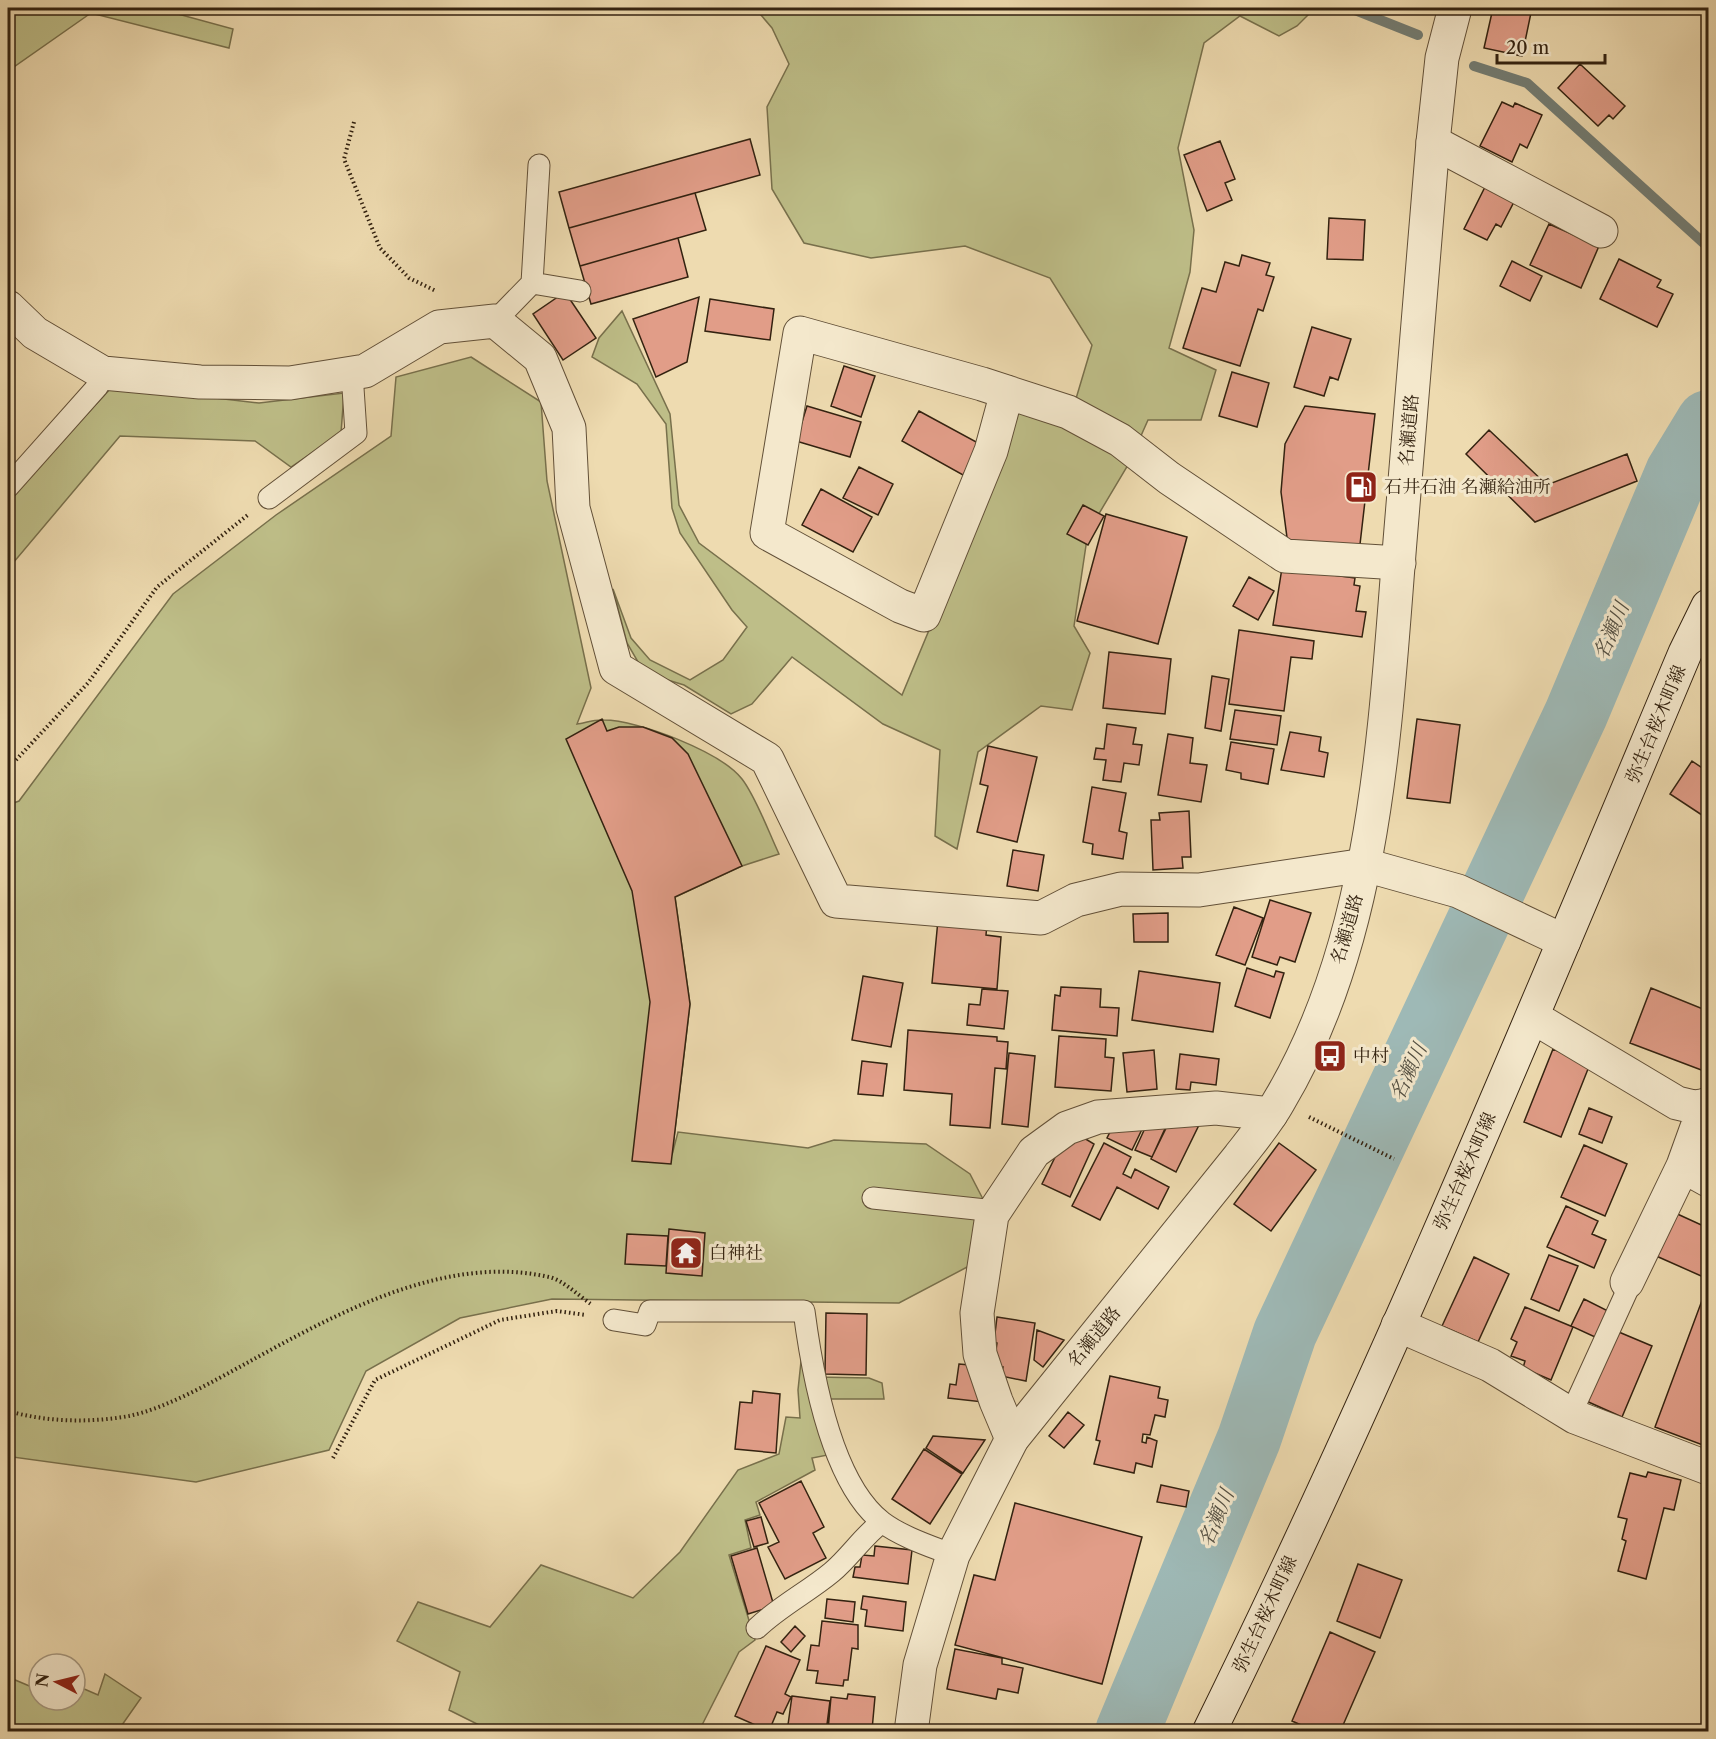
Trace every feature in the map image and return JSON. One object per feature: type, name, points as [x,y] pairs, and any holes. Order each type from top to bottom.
[{"type":"street","name":"名瀬道路","points":[[911,1731],[920,1665],[953,1555],[1012,1439],[1239,1157],[1275,1108],[1312,1036],[1335,974],[1365,865],[1385,733],[1433,142],[1442,58],[1455,8]]},
{"type":"street","points":[[1433,142],[1601,231]]},
{"type":"street","points":[[8,306],[35,333],[106,373],[200,382],[290,383],[365,371],[439,327],[495,321],[540,358],[569,428],[573,508],[616,668],[767,759],[836,901],[1041,918],[1076,900],[1121,889],[1199,890],[1365,865],[1458,891],[1564,941]]},
{"type":"street","points":[[1007,392],[991,451],[924,615],[900,606],[767,533],[800,333],[1007,392],[1068,412],[1120,440],[1169,478],[1286,556],[1399,563]]},
{"type":"street","name":"弥生台桜木町線","points":[[1209,1731],[1398,1325],[1533,1017],[1685,653],[1708,606]]},
{"type":"street","points":[[1533,1017],[1677,1103],[1694,1107],[1707,1105],[1696,1173],[1627,1282]]},
{"type":"street","points":[[1012,1439],[980,1354],[978,1302],[995,1211],[1034,1152],[1068,1128],[1098,1117],[1216,1108],[1275,1108]]},
{"type":"street","points":[[1398,1325],[1490,1365],[1571,1414],[1708,1468]]},
{"type":"lane","points":[[495,321],[532,283],[539,165]]},
{"type":"lane","points":[[532,283],[580,291]]},
{"type":"lane","points":[[8,488],[106,373]]},
{"type":"lane","points":[[269,498],[356,433],[352,373]]},
{"type":"lane","points":[[873,1198],[995,1211]]},
{"type":"lane","points":[[1571,1414],[1628,1292],[1627,1282]]},
{"type":"lane","points":[[614,1320],[645,1325],[650,1311],[804,1311],[807,1337],[833,1449],[856,1491],[882,1522],[918,1541],[953,1555]]},
{"type":"lane","points":[[757,1628],[776,1609],[833,1571],[864,1535],[882,1522]]},
{"type":"path","points":[[354,122],[344,159],[380,248],[409,278],[440,292]]},
{"type":"path","points":[[8,764],[15,761],[88,682],[157,587],[269,498]]},
{"type":"path","points":[[1275,1108],[1394,1159]]},
{"type":"path","points":[[8,1411],[24,1416],[73,1421],[130,1416],[196,1391],[299,1334],[378,1297],[440,1278],[498,1273],[551,1277],[614,1320]]},
{"type":"path","points":[[333,1458],[375,1380],[500,1320],[557,1311],[614,1320]]},
{"type":"green space","points":[[8,8],[156,8],[233,29],[229,48],[91,13],[8,71]]},
{"type":"green space","points":[[755,8],[1315,8],[1297,26],[1279,36],[1240,16],[1204,43],[1178,148],[1194,230],[1190,272],[1169,348],[1216,370],[1201,420],[1148,420],[1128,465],[1088,532],[1074,626],[1090,653],[1072,710],[1041,706],[978,752],[957,849],[935,836],[940,750],[883,724],[792,657],[752,704],[731,714],[684,685],[658,677],[638,662],[627,643],[613,589],[631,638],[650,660],[690,680],[723,660],[747,627],[732,610],[680,533],[672,508],[666,424],[637,384],[592,357],[599,338],[622,311],[670,414],[679,505],[699,543],[902,695],[994,474],[1016,408],[1075,402],[1092,345],[1050,278],[965,246],[871,258],[804,243],[772,189],[767,107],[789,64],[772,28]]},
{"type":"green space","points":[[471,357],[541,402],[547,481],[591,688],[577,724],[601,720],[637,725],[678,739],[716,758],[742,779],[757,805],[779,854],[742,866],[675,897],[690,1004],[672,1155],[678,1132],[808,1148],[834,1140],[926,1144],[970,1174],[985,1203],[971,1265],[899,1303],[552,1299],[460,1318],[366,1371],[329,1450],[196,1482],[13,1457],[8,1482],[8,805],[19,801],[173,594],[276,515],[391,436],[396,377]]},
{"type":"green space","points":[[113,386],[259,403],[344,393],[341,433],[291,467],[255,441],[120,436],[8,569],[8,498]]},
{"type":"green space","points":[[802,1352],[816,1377],[869,1378],[882,1383],[884,1399],[830,1399],[843,1452],[812,1458],[815,1470],[756,1502],[760,1515],[745,1520],[751,1548],[729,1555],[755,1640],[739,1652],[699,1731],[491,1731],[449,1710],[460,1672],[397,1641],[418,1602],[490,1627],[541,1565],[633,1598],[680,1552],[738,1470],[779,1454],[786,1417],[800,1418],[798,1390]]},
{"type":"green space","points":[[105,1674],[141,1698],[122,1725],[123,1731],[8,1731],[8,1677],[27,1685],[27,1712],[87,1712],[87,1690],[98,1695]]},
{"type":"building","points":[[1493,8],[1532,8],[1522,56],[1484,48]]},
{"type":"building","points":[[1580,64],[1625,106],[1613,119],[1609,115],[1598,126],[1558,88]]},
{"type":"building","points":[[1502,102],[1513,107],[1515,103],[1542,115],[1527,148],[1520,144],[1512,162],[1480,146]]},
{"type":"building","points":[[750,139],[760,175],[569,228],[559,192]]},
{"type":"building","points":[[1220,141],[1235,179],[1225,183],[1232,200],[1207,211],[1184,155]]},
{"type":"building","points":[[1488,181],[1517,196],[1501,227],[1496,224],[1487,240],[1464,229]]},
{"type":"building","points":[[695,193],[706,230],[580,266],[569,228]]},
{"type":"building","points":[[1329,218],[1365,220],[1363,260],[1327,259]]},
{"type":"building","points":[[1549,224],[1599,246],[1581,288],[1530,265]]},
{"type":"building","points":[[678,238],[688,277],[591,304],[580,266]]},
{"type":"building","points":[[1242,255],[1270,263],[1266,275],[1274,277],[1263,311],[1258,309],[1240,366],[1183,348],[1202,288],[1216,292],[1225,262],[1239,266]]},
{"type":"building","points":[[1619,259],[1661,280],[1657,287],[1673,294],[1657,327],[1600,299]]},
{"type":"building","points":[[1512,261],[1542,276],[1530,301],[1500,286]]},
{"type":"building","points":[[565,292],[596,338],[563,360],[533,314]]},
{"type":"building","points":[[699,297],[687,362],[656,377],[633,319]]},
{"type":"building","points":[[710,299],[774,309],[770,340],[705,331]]},
{"type":"building","points":[[1312,327],[1351,339],[1338,380],[1330,377],[1324,396],[1294,387]]},
{"type":"building","points":[[844,366],[875,376],[861,417],[831,406]]},
{"type":"building","points":[[1232,372],[1269,383],[1257,427],[1219,416]]},
{"type":"building","points":[[807,406],[861,422],[850,457],[796,441]]},
{"type":"building","points":[[1305,406],[1375,414],[1359,553],[1288,545],[1281,492],[1285,444]]},
{"type":"building","points":[[919,411],[980,444],[963,475],[902,441]]},
{"type":"building","points":[[1489,430],[1547,485],[1627,454],[1637,481],[1535,522],[1466,454]]},
{"type":"building","points":[[859,467],[893,484],[878,515],[843,498]]},
{"type":"building","points":[[821,489],[872,517],[853,552],[802,525]]},
{"type":"building","points":[[1083,505],[1104,516],[1088,545],[1067,534]]},
{"type":"building","points":[[1106,514],[1187,537],[1158,644],[1077,621]]},
{"type":"building","points":[[1282,568],[1355,578],[1354,585],[1360,586],[1356,611],[1366,612],[1362,637],[1273,625]]},
{"type":"building","points":[[1249,577],[1274,591],[1258,620],[1233,606]]},
{"type":"building","points":[[1239,630],[1314,641],[1312,659],[1291,657],[1284,711],[1229,704]]},
{"type":"building","points":[[1109,652],[1171,659],[1165,714],[1103,708]]},
{"type":"building","points":[[1212,676],[1229,679],[1221,731],[1205,728]]},
{"type":"building","points":[[1235,710],[1281,716],[1277,745],[1230,739]]},
{"type":"building","points":[[602,719],[607,731],[619,727],[643,727],[672,738],[688,754],[742,866],[675,897],[690,1004],[671,1164],[632,1161],[650,1002],[632,891],[566,739]]},
{"type":"building","points":[[1417,719],[1460,725],[1450,803],[1407,798]]},
{"type":"building","points":[[1107,724],[1136,728],[1133,744],[1142,745],[1139,765],[1124,763],[1121,782],[1103,780],[1106,760],[1094,759],[1096,748],[1104,749]]},
{"type":"building","points":[[1290,732],[1321,737],[1319,751],[1328,753],[1324,777],[1281,770]]},
{"type":"building","points":[[1168,734],[1193,738],[1190,763],[1207,765],[1201,802],[1158,795]]},
{"type":"building","points":[[1231,742],[1274,749],[1268,784],[1241,779],[1241,773],[1226,770]]},
{"type":"building","points":[[988,746],[1037,757],[1017,842],[977,832],[988,786],[980,784]]},
{"type":"building","points":[[1692,761],[1708,772],[1708,819],[1670,794]]},
{"type":"building","points":[[1092,787],[1126,793],[1119,831],[1127,833],[1123,859],[1092,854],[1093,844],[1083,842]]},
{"type":"building","points":[[1189,811],[1191,857],[1182,857],[1183,868],[1153,870],[1151,820],[1160,820],[1159,813]]},
{"type":"building","points":[[1013,850],[1044,855],[1038,891],[1007,886]]},
{"type":"building","points":[[1270,900],[1311,913],[1295,962],[1280,957],[1277,965],[1252,957]]},
{"type":"building","points":[[1234,907],[1263,918],[1245,965],[1216,955]]},
{"type":"building","points":[[1168,913],[1168,942],[1134,942],[1133,914]]},
{"type":"building","points":[[938,920],[987,924],[986,935],[1001,937],[997,989],[932,983]]},
{"type":"building","points":[[1247,968],[1274,977],[1276,971],[1284,973],[1270,1018],[1235,1006]]},
{"type":"building","points":[[1139,971],[1220,983],[1213,1032],[1132,1020]]},
{"type":"building","points":[[863,976],[903,983],[891,1047],[852,1040]]},
{"type":"building","points":[[1061,987],[1101,989],[1100,1007],[1119,1008],[1117,1036],[1052,1030],[1055,995],[1060,996]]},
{"type":"building","points":[[1651,988],[1708,1011],[1708,1060],[1704,1071],[1630,1043]]},
{"type":"building","points":[[982,989],[1008,991],[1004,1029],[967,1025],[969,1004],[980,1005]]},
{"type":"building","points":[[908,1030],[997,1037],[997,1041],[1008,1042],[1006,1069],[995,1068],[990,1128],[950,1125],[952,1094],[904,1090]]},
{"type":"building","points":[[1059,1036],[1106,1039],[1105,1057],[1114,1058],[1111,1091],[1055,1087]]},
{"type":"building","points":[[1553,1049],[1590,1064],[1561,1137],[1524,1122]]},
{"type":"building","points":[[1154,1050],[1157,1089],[1127,1092],[1123,1053]]},
{"type":"building","points":[[1009,1053],[1035,1056],[1028,1127],[1002,1124]]},
{"type":"building","points":[[1180,1054],[1219,1059],[1216,1085],[1191,1082],[1190,1090],[1176,1089]]},
{"type":"building","points":[[862,1061],[887,1064],[883,1096],[858,1094]]},
{"type":"building","points":[[1589,1108],[1612,1117],[1602,1143],[1579,1134]]},
{"type":"building","points":[[1174,1112],[1199,1125],[1176,1172],[1151,1159]]},
{"type":"building","points":[[1151,1115],[1168,1122],[1152,1157],[1135,1150]]},
{"type":"building","points":[[1116,1120],[1146,1121],[1132,1150],[1107,1138]]},
{"type":"building","points":[[1084,1138],[1094,1144],[1070,1197],[1042,1184],[1060,1147]]},
{"type":"building","points":[[1104,1143],[1131,1157],[1123,1174],[1131,1178],[1135,1169],[1169,1187],[1158,1209],[1117,1187],[1100,1220],[1072,1206]]},
{"type":"building","points":[[1279,1143],[1316,1170],[1271,1231],[1234,1204]]},
{"type":"building","points":[[1584,1145],[1627,1164],[1605,1216],[1561,1197]]},
{"type":"building","points":[[1566,1206],[1598,1221],[1592,1234],[1606,1240],[1594,1268],[1547,1247]]},
{"type":"building","points":[[1673,1212],[1708,1228],[1708,1279],[1654,1255]]},
{"type":"building","points":[[669,1229],[705,1233],[702,1276],[666,1273]]},
{"type":"building","points":[[627,1234],[668,1236],[666,1266],[625,1264]]},
{"type":"building","points":[[1549,1255],[1578,1266],[1559,1311],[1531,1299]]},
{"type":"building","points":[[1474,1257],[1509,1274],[1478,1342],[1442,1326]]},
{"type":"building","points":[[1704,1295],[1708,1297],[1708,1447],[1655,1427]]},
{"type":"building","points":[[1584,1299],[1608,1311],[1595,1337],[1571,1326]]},
{"type":"building","points":[[1525,1307],[1573,1327],[1551,1380],[1523,1368],[1525,1361],[1511,1356],[1517,1342],[1511,1339]]},
{"type":"building","points":[[826,1313],[867,1314],[866,1375],[825,1374]]},
{"type":"building","points":[[997,1317],[1035,1323],[1026,1381],[1001,1376],[1003,1367],[997,1367],[995,1357]]},
{"type":"building","points":[[1037,1330],[1064,1340],[1043,1367],[1034,1360]]},
{"type":"building","points":[[1614,1330],[1652,1346],[1622,1417],[1584,1400]]},
{"type":"building","points":[[959,1364],[980,1366],[983,1402],[948,1398],[950,1384],[956,1385]]},
{"type":"building","points":[[1110,1376],[1160,1387],[1158,1398],[1168,1400],[1165,1417],[1155,1415],[1150,1435],[1143,1434],[1142,1442],[1146,1443],[1147,1437],[1157,1441],[1152,1467],[1136,1463],[1134,1473],[1094,1464],[1100,1441],[1096,1440]]},
{"type":"building","points":[[753,1391],[780,1394],[776,1453],[735,1449],[740,1402],[752,1403]]},
{"type":"building","points":[[1068,1412],[1084,1425],[1064,1448],[1049,1436]]},
{"type":"building","points":[[933,1436],[985,1440],[963,1473],[926,1448]]},
{"type":"building","points":[[924,1449],[962,1474],[930,1524],[892,1499]]},
{"type":"building","points":[[1648,1472],[1681,1480],[1674,1510],[1664,1508],[1646,1579],[1618,1571],[1626,1541],[1622,1539],[1627,1519],[1618,1517],[1630,1473],[1646,1477]]},
{"type":"building","points":[[801,1481],[824,1527],[813,1533],[826,1558],[785,1579],[768,1547],[779,1542],[759,1503]]},
{"type":"building","points":[[1161,1485],[1189,1491],[1186,1507],[1157,1502]]},
{"type":"building","points":[[1015,1503],[1142,1537],[1102,1684],[955,1645],[974,1575],[995,1580]]},
{"type":"building","points":[[761,1517],[768,1543],[754,1547],[746,1521]]},
{"type":"building","points":[[875,1546],[912,1550],[908,1584],[853,1577],[855,1567],[860,1567],[862,1555],[874,1556]]},
{"type":"building","points":[[757,1548],[774,1606],[748,1614],[731,1556]]},
{"type":"building","points":[[1358,1564],[1402,1580],[1380,1638],[1337,1621]]},
{"type":"building","points":[[863,1596],[906,1602],[903,1631],[865,1626],[867,1610],[861,1609]]},
{"type":"building","points":[[827,1599],[855,1602],[853,1622],[825,1618]]},
{"type":"building","points":[[822,1621],[858,1625],[858,1649],[852,1648],[848,1680],[844,1680],[843,1686],[816,1683],[818,1671],[807,1670],[811,1645],[819,1646]]},
{"type":"building","points":[[795,1626],[805,1636],[791,1652],[781,1642]]},
{"type":"building","points":[[1330,1632],[1375,1652],[1340,1732],[1317,1732],[1292,1721]]},
{"type":"building","points":[[766,1646],[800,1660],[785,1694],[791,1697],[783,1714],[777,1712],[769,1731],[735,1716]]},
{"type":"building","points":[[955,1649],[1002,1658],[1002,1664],[1023,1668],[1018,1693],[998,1689],[996,1699],[947,1689]]},
{"type":"building","points":[[848,1694],[875,1697],[872,1730],[828,1730],[831,1697],[847,1699]]},
{"type":"building","points":[[792,1696],[830,1701],[826,1732],[787,1732]]},
{"type":"waterway","points":[[1350,8],[1418,35]]},
{"type":"waterway","points":[[1474,66],[1527,83],[1708,247]]},
{"type":"waterway","name":"名瀬川","points":[[1127,1732],[1249,1439],[1285,1333],[1576,714],[1677,473],[1708,422]]},
{"type":"place","name":"石井石油 名瀬給油所","points":[[1361,487]]},
{"type":"place","name":"中村","points":[[1330,1056]]},
{"type":"place","name":"白神社","points":[[686,1253]]}]
